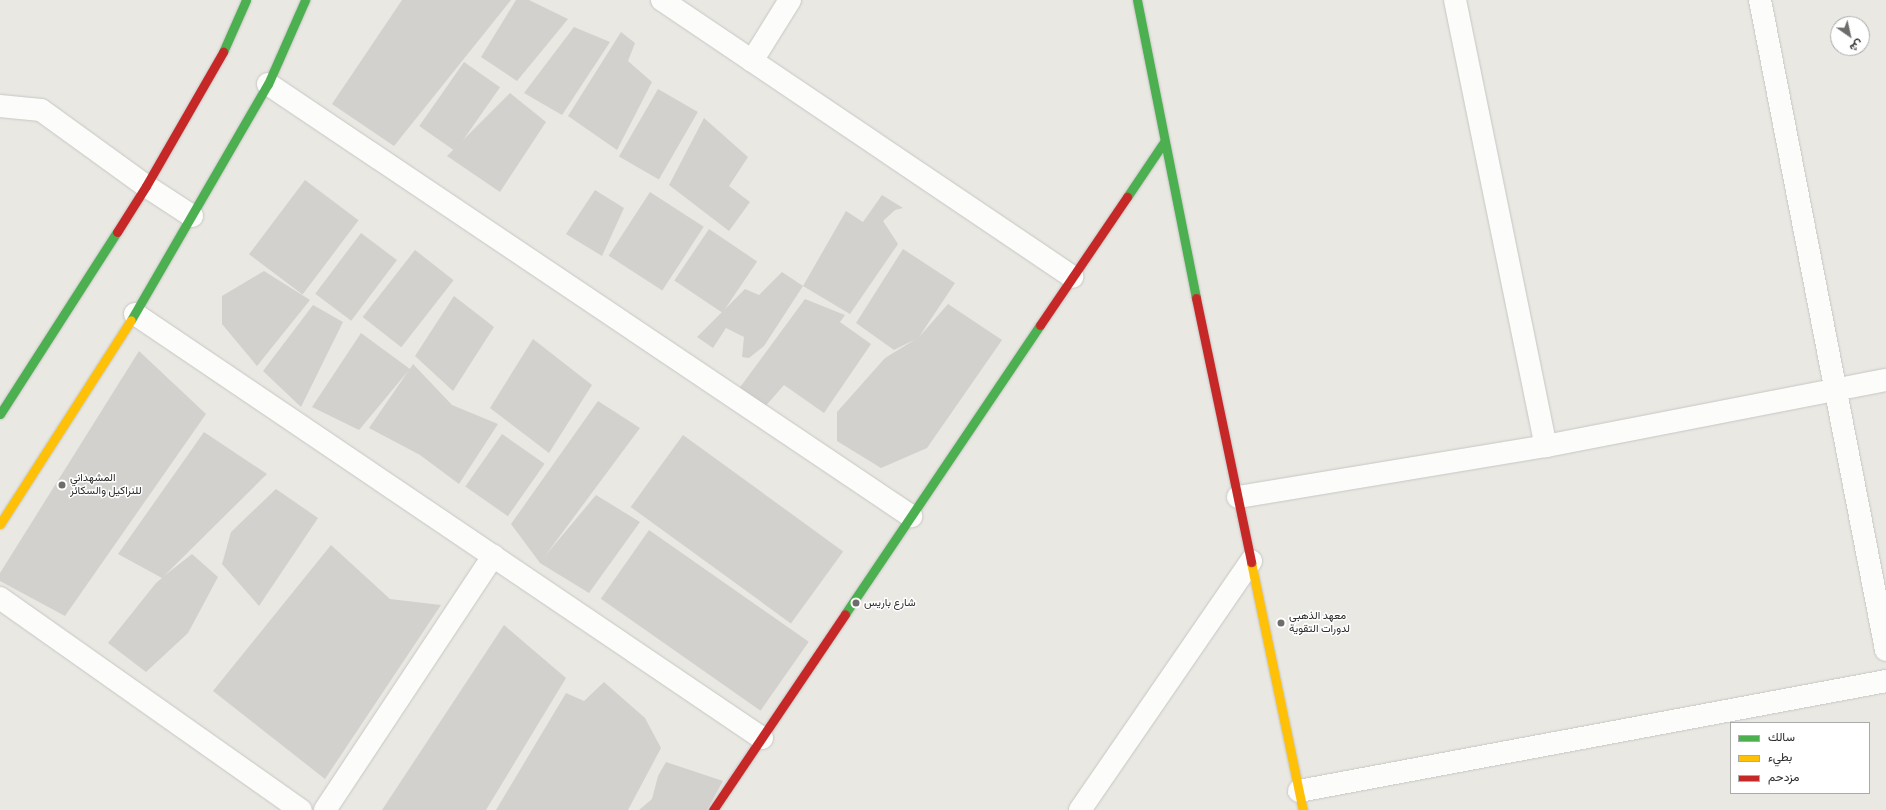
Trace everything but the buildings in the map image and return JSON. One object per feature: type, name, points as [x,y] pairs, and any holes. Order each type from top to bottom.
[{"type":"street","points":[[0,414],[146,186],[221,56],[246,0]]},
{"type":"street","points":[[0,524],[135,314],[268,84],[305,0]]},
{"type":"street","points":[[662,0],[1072,277]]},
{"type":"street","points":[[752,61],[790,0]]},
{"type":"street","points":[[1137,0],[1164,142],[1301,801],[1886,681]]},
{"type":"street","points":[[1455,0],[1546,446]]},
{"type":"street","points":[[1760,0],[1886,650]]},
{"type":"street","points":[[268,84],[911,516]]},
{"type":"street","points":[[0,106],[41,110],[146,186],[192,216]]},
{"type":"street","points":[[713,810],[1164,142]]},
{"type":"street","points":[[135,314],[762,738]]},
{"type":"street","points":[[1238,497],[1546,446],[1886,380]]},
{"type":"street","points":[[325,810],[493,556]]},
{"type":"street","points":[[1080,810],[1251,561]]},
{"type":"street","points":[[0,598],[302,810]]},
{"type":"traffic: fast","points":[[223,52],[246,0]]},
{"type":"traffic: fast","points":[[131,320],[268,84],[305,0]]},
{"type":"traffic: fast","points":[[1137,0],[1196,298]]},
{"type":"traffic: fast","points":[[1127,197],[1164,142]]},
{"type":"traffic: fast","points":[[0,414],[117,232]]},
{"type":"traffic: fast","points":[[845,614],[1040,325]]},
{"type":"traffic: slow","points":[[0,524],[131,320]]},
{"type":"traffic: slow","points":[[1251,562],[1303,810]]},
{"type":"traffic: jam","points":[[117,232],[146,186],[223,52]]},
{"type":"traffic: jam","points":[[1040,325],[1127,197]]},
{"type":"traffic: jam","points":[[1196,298],[1251,562]]},
{"type":"traffic: jam","points":[[713,810],[845,614]]},
{"type":"place","name":"المشهداني للنراكيل والسكائر","points":[[62,485]]},
{"type":"place","name":"شارع باريس","points":[[856,603]]},
{"type":"place","name":"معهد الذهبي لدورات التقوية","points":[[1281,623]]}]
